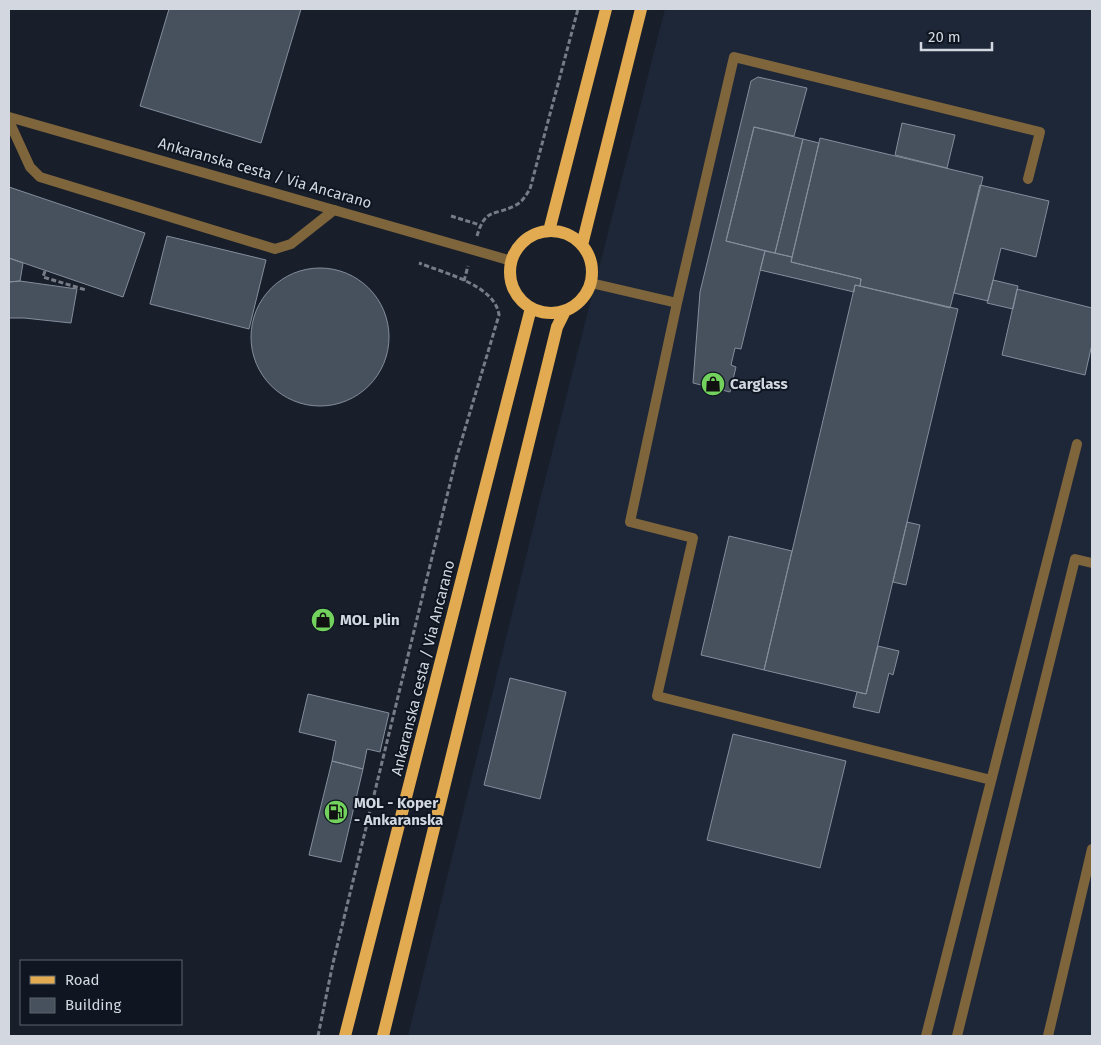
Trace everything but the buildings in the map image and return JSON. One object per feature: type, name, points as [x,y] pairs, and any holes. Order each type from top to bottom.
[{"type":"main road","points":[[548,231],[606,9]]},
{"type":"main road","points":[[582,245],[641,9]]},
{"type":"main road","points":[[548,231],[571,236],[582,245],[591,263],[591,283],[582,300],[565,311],[552,314],[530,308],[522,301],[511,282],[510,272],[516,251],[525,240],[538,233],[548,231]]},
{"type":"main road","name":"Ankaranska cesta / Via Ancarano","points":[[345,1036],[530,308]]},
{"type":"main road","points":[[383,1036],[557,327],[565,311]]},
{"type":"street","points":[[991,780],[657,696],[692,538],[630,522],[677,302],[734,57],[1040,132],[1028,179]]},
{"type":"street","name":"Ankaranska cesta / Via Ancarano","points":[[9,117],[512,261]]},
{"type":"street","points":[[9,121],[30,167],[40,177],[275,249],[292,244],[334,210]]},
{"type":"street","points":[[591,283],[677,302]]},
{"type":"street","points":[[926,1036],[1077,444]]},
{"type":"street","points":[[957,1036],[1075,559],[1092,563]]},
{"type":"street","points":[[1048,1036],[1092,848]]},
{"type":"path","points":[[451,216],[480,225],[490,213],[515,206],[530,189],[578,9]]},
{"type":"path","points":[[318,1036],[333,963],[456,459],[499,315],[498,306],[475,285],[419,262]]},
{"type":"path","points":[[45,271],[43,277],[86,290]]},
{"type":"shaded area","points":[[665,9],[1092,9],[1092,1036],[408,1036],[541,496]]},
{"type":"place","name":"Carglass","points":[[713,384]]},
{"type":"place","name":"MOL plin","points":[[323,620]]},
{"type":"place","name":"MOL - Koper - Ankaranska","points":[[336,812]]}]
